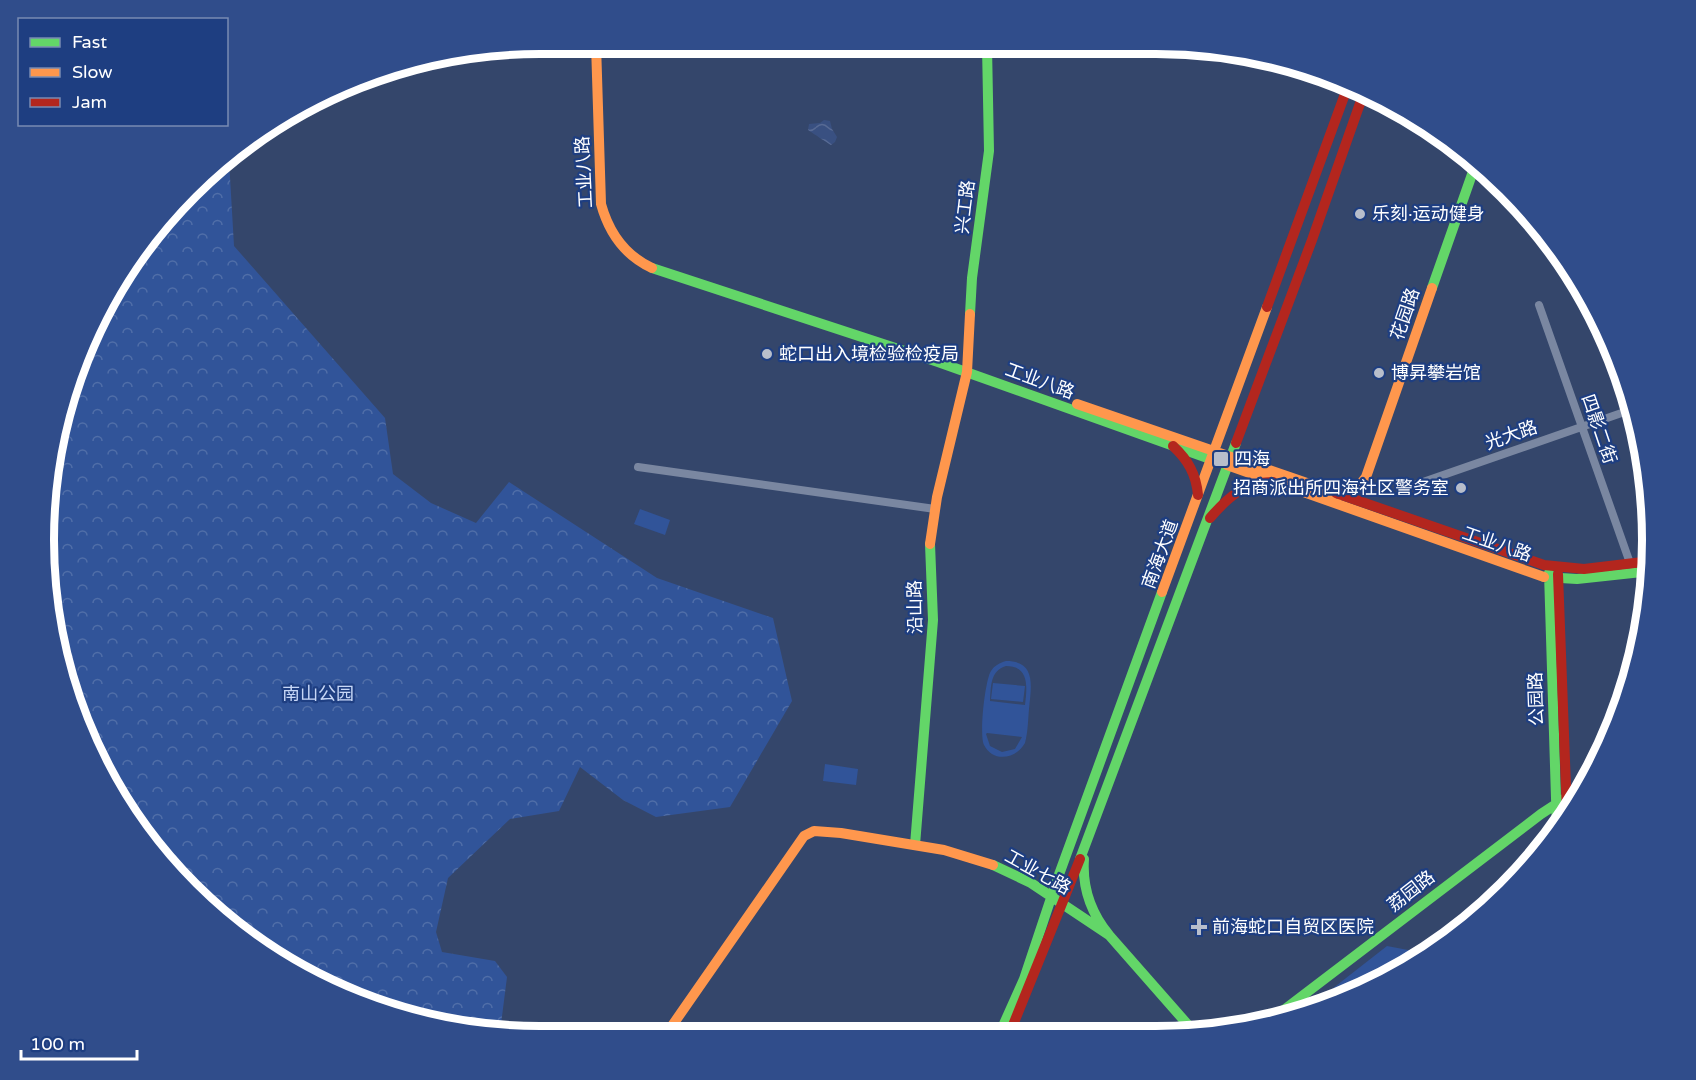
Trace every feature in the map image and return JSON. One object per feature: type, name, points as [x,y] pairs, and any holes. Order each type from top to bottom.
[{"type":"street","name":"工业八路","points":[[597,54],[601,204],[608,228],[629,256],[654,269],[967,369],[1173,446],[1213,456]]},
{"type":"street","name":"工业八路","points":[[603,54],[608,203],[615,225],[634,251],[656,263],[1213,456],[1273,483],[1529,573],[1554,573],[1579,568],[1641,562]]},
{"type":"street","name":"兴工路","points":[[967,369],[972,278],[989,151],[987,54]]},
{"type":"street","name":"南海大道","points":[[1003,1026],[1012,1008],[1346,93]]},
{"type":"street","name":"南海大道","points":[[1014,1026],[1086,844],[1362,100]]},
{"type":"street","name":"花园路","points":[[1366,477],[1473,172]]},
{"type":"street","name":"四影二街","points":[[1539,305],[1630,563]]},
{"type":"street","name":"沿山路","points":[[915,845],[933,620],[930,542],[935,509],[967,369]]},
{"type":"street","name":"光大路","points":[[1400,490],[1624,412]]},
{"type":"street","points":[[1173,446],[1187,460],[1194,472],[1198,499]]},
{"type":"street","name":"工业八路","points":[[1228,462],[1338,495],[1554,573],[1577,579],[1641,572]]},
{"type":"street","points":[[638,467],[935,509]]},
{"type":"street","points":[[1338,495],[1354,491],[1366,477]]},
{"type":"street","points":[[1366,477],[1366,493],[1376,508]]},
{"type":"street","points":[[1204,526],[1236,491],[1254,483],[1273,483]]},
{"type":"street","points":[[1529,573],[1554,600],[1565,587],[1577,579]]},
{"type":"street","name":"公园路","points":[[1554,573],[1560,809]]},
{"type":"street","points":[[1562,800],[1567,799]]},
{"type":"street","name":"公园路","points":[[1562,800],[1564,804]]},
{"type":"street","name":"荔园路","points":[[1287,1007],[1562,800]]},
{"type":"street","name":"工业七路","points":[[672,1026],[804,836],[814,831],[961,854],[995,866],[1031,884],[1109,935],[1188,1025]]},
{"type":"street","points":[[1086,844],[1083,863],[1087,897],[1099,923],[1109,935]]},
{"type":"green space","name":"南山公园","points":[[229,167],[234,246],[385,418],[393,474],[431,503],[476,523],[509,482],[657,578],[773,618],[792,701],[730,807],[656,817],[623,800],[580,767],[559,811],[510,819],[448,878],[436,932],[442,952],[495,961],[507,977],[501,1024],[477,1022],[414,1009],[354,989],[297,961],[270,944],[244,926],[196,884],[154,836],[119,783],[104,755],[80,696],[63,635],[55,572],[55,508],[58,477],[71,414],[91,354],[104,325],[136,270],[154,244],[196,196]]},
{"type":"green space","points":[[640,509],[670,520],[665,535],[634,524]]},
{"type":"green space","points":[[1006,661],[1023,665],[1031,684],[1025,743],[1016,753],[1005,757],[993,755],[984,745],[982,720],[991,671]],"holes":[[[1006,666],[1014,667],[1023,674],[1026,685],[1025,705],[990,701],[994,675]],[[987,733],[1022,737],[1015,749],[1002,752],[990,746]]]},
{"type":"green space","points":[[993,683],[1025,686],[1023,702],[991,699]]},
{"type":"green space","points":[[825,764],[858,769],[856,785],[823,781]]},
{"type":"green space","points":[[1387,946],[1415,951],[1371,976],[1323,996]]},
{"type":"water","points":[[824,120],[830,121],[837,137],[831,145],[808,130],[809,124],[820,123]]},
{"type":"traffic: fast","points":[[970,314],[972,278],[989,151],[987,54]]},
{"type":"traffic: fast","points":[[1432,288],[1473,172]]},
{"type":"traffic: fast","points":[[652,268],[938,362],[1227,465]]},
{"type":"traffic: fast","points":[[1080,859],[1236,443]]},
{"type":"traffic: fast","points":[[915,845],[933,620],[930,544]]},
{"type":"traffic: fast","points":[[1544,577],[1577,579],[1641,572]]},
{"type":"traffic: fast","points":[[1549,573],[1557,815]]},
{"type":"traffic: fast","points":[[1003,1026],[1024,979],[1057,880],[1162,592]]},
{"type":"traffic: fast","points":[[1287,1007],[1541,814],[1568,797]]},
{"type":"traffic: fast","points":[[1084,859],[1089,900],[1097,918],[1109,935]]},
{"type":"traffic: fast","points":[[993,865],[1031,883],[1109,935],[1188,1025]]},
{"type":"traffic: slow","points":[[596,54],[601,204],[608,224],[619,242],[633,257],[652,268]]},
{"type":"traffic: slow","points":[[1341,495],[1355,491],[1366,477],[1432,288]]},
{"type":"traffic: slow","points":[[1162,592],[1267,307]]},
{"type":"traffic: slow","points":[[930,544],[937,497],[967,372],[970,314]]},
{"type":"traffic: slow","points":[[1077,404],[1336,493]]},
{"type":"traffic: slow","points":[[1227,465],[1544,577]]},
{"type":"traffic: slow","points":[[672,1026],[804,836],[814,831],[841,833],[944,850],[993,865]]},
{"type":"traffic: jam","points":[[1267,307],[1345,93]]},
{"type":"traffic: jam","points":[[1236,443],[1361,100]]},
{"type":"traffic: jam","points":[[1173,446],[1190,468],[1198,495]]},
{"type":"traffic: jam","points":[[1210,518],[1238,492],[1254,485],[1273,482]]},
{"type":"traffic: jam","points":[[1336,493],[1544,565],[1584,569],[1641,562]]},
{"type":"traffic: jam","points":[[1558,574],[1566,800]]},
{"type":"traffic: jam","points":[[1013,1026],[1080,859]]},
{"type":"place","name":"乐刻·运动健身","points":[[1360,214]]},
{"type":"place","name":"蛇口出入境检验检疫局","points":[[767,354]]},
{"type":"place","name":"博昇攀岩馆","points":[[1379,373]]},
{"type":"place","name":"四海","points":[[1221,459]]},
{"type":"place","name":"招商派出所四海社区警务室","points":[[1461,488]]},
{"type":"place","name":"前海蛇口自贸区医院","points":[[1199,927]]}]
